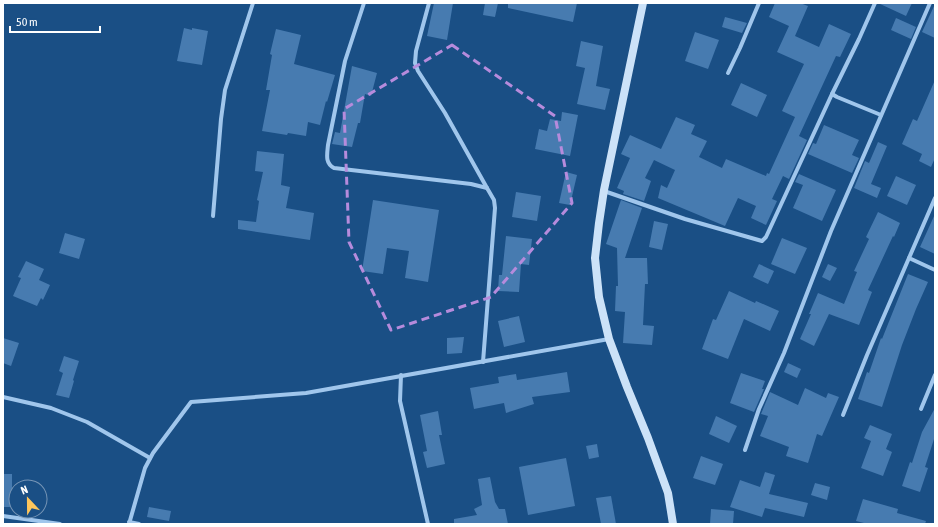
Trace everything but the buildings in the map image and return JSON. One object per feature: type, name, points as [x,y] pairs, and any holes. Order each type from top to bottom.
[{"type":"street","points":[[213,216],[221,119],[226,90],[253,3]]},
{"type":"street","points":[[364,3],[345,61],[328,145],[327,157],[330,166],[334,168],[470,184],[488,188]]},
{"type":"street","points":[[429,3],[416,51],[416,67],[445,113],[494,200],[495,208],[483,362]]},
{"type":"street","points":[[643,3],[604,190],[598,223],[595,258],[600,297],[609,338],[668,493],[673,524]]},
{"type":"street","points":[[728,73],[759,3]]},
{"type":"street","points":[[604,190],[685,219],[762,241],[766,237],[875,3]]},
{"type":"street","points":[[745,450],[759,409],[784,353],[832,231],[930,3]]},
{"type":"street","points":[[832,94],[881,115]]},
{"type":"street","points":[[843,415],[867,354],[935,198]]},
{"type":"street","points":[[909,258],[935,270]]},
{"type":"street","points":[[139,524],[129,523],[145,468],[150,458],[191,402],[306,393],[609,338]]},
{"type":"street","points":[[921,409],[935,374]]},
{"type":"street","points":[[401,375],[400,401],[428,524]]},
{"type":"street","points":[[3,397],[51,408],[87,422],[150,458]]},
{"type":"street","points":[[3,516],[60,524]]},
{"type":"highlighted area","points":[[452,45],[555,116],[572,203],[491,297],[391,330],[349,242],[344,109]]}]
